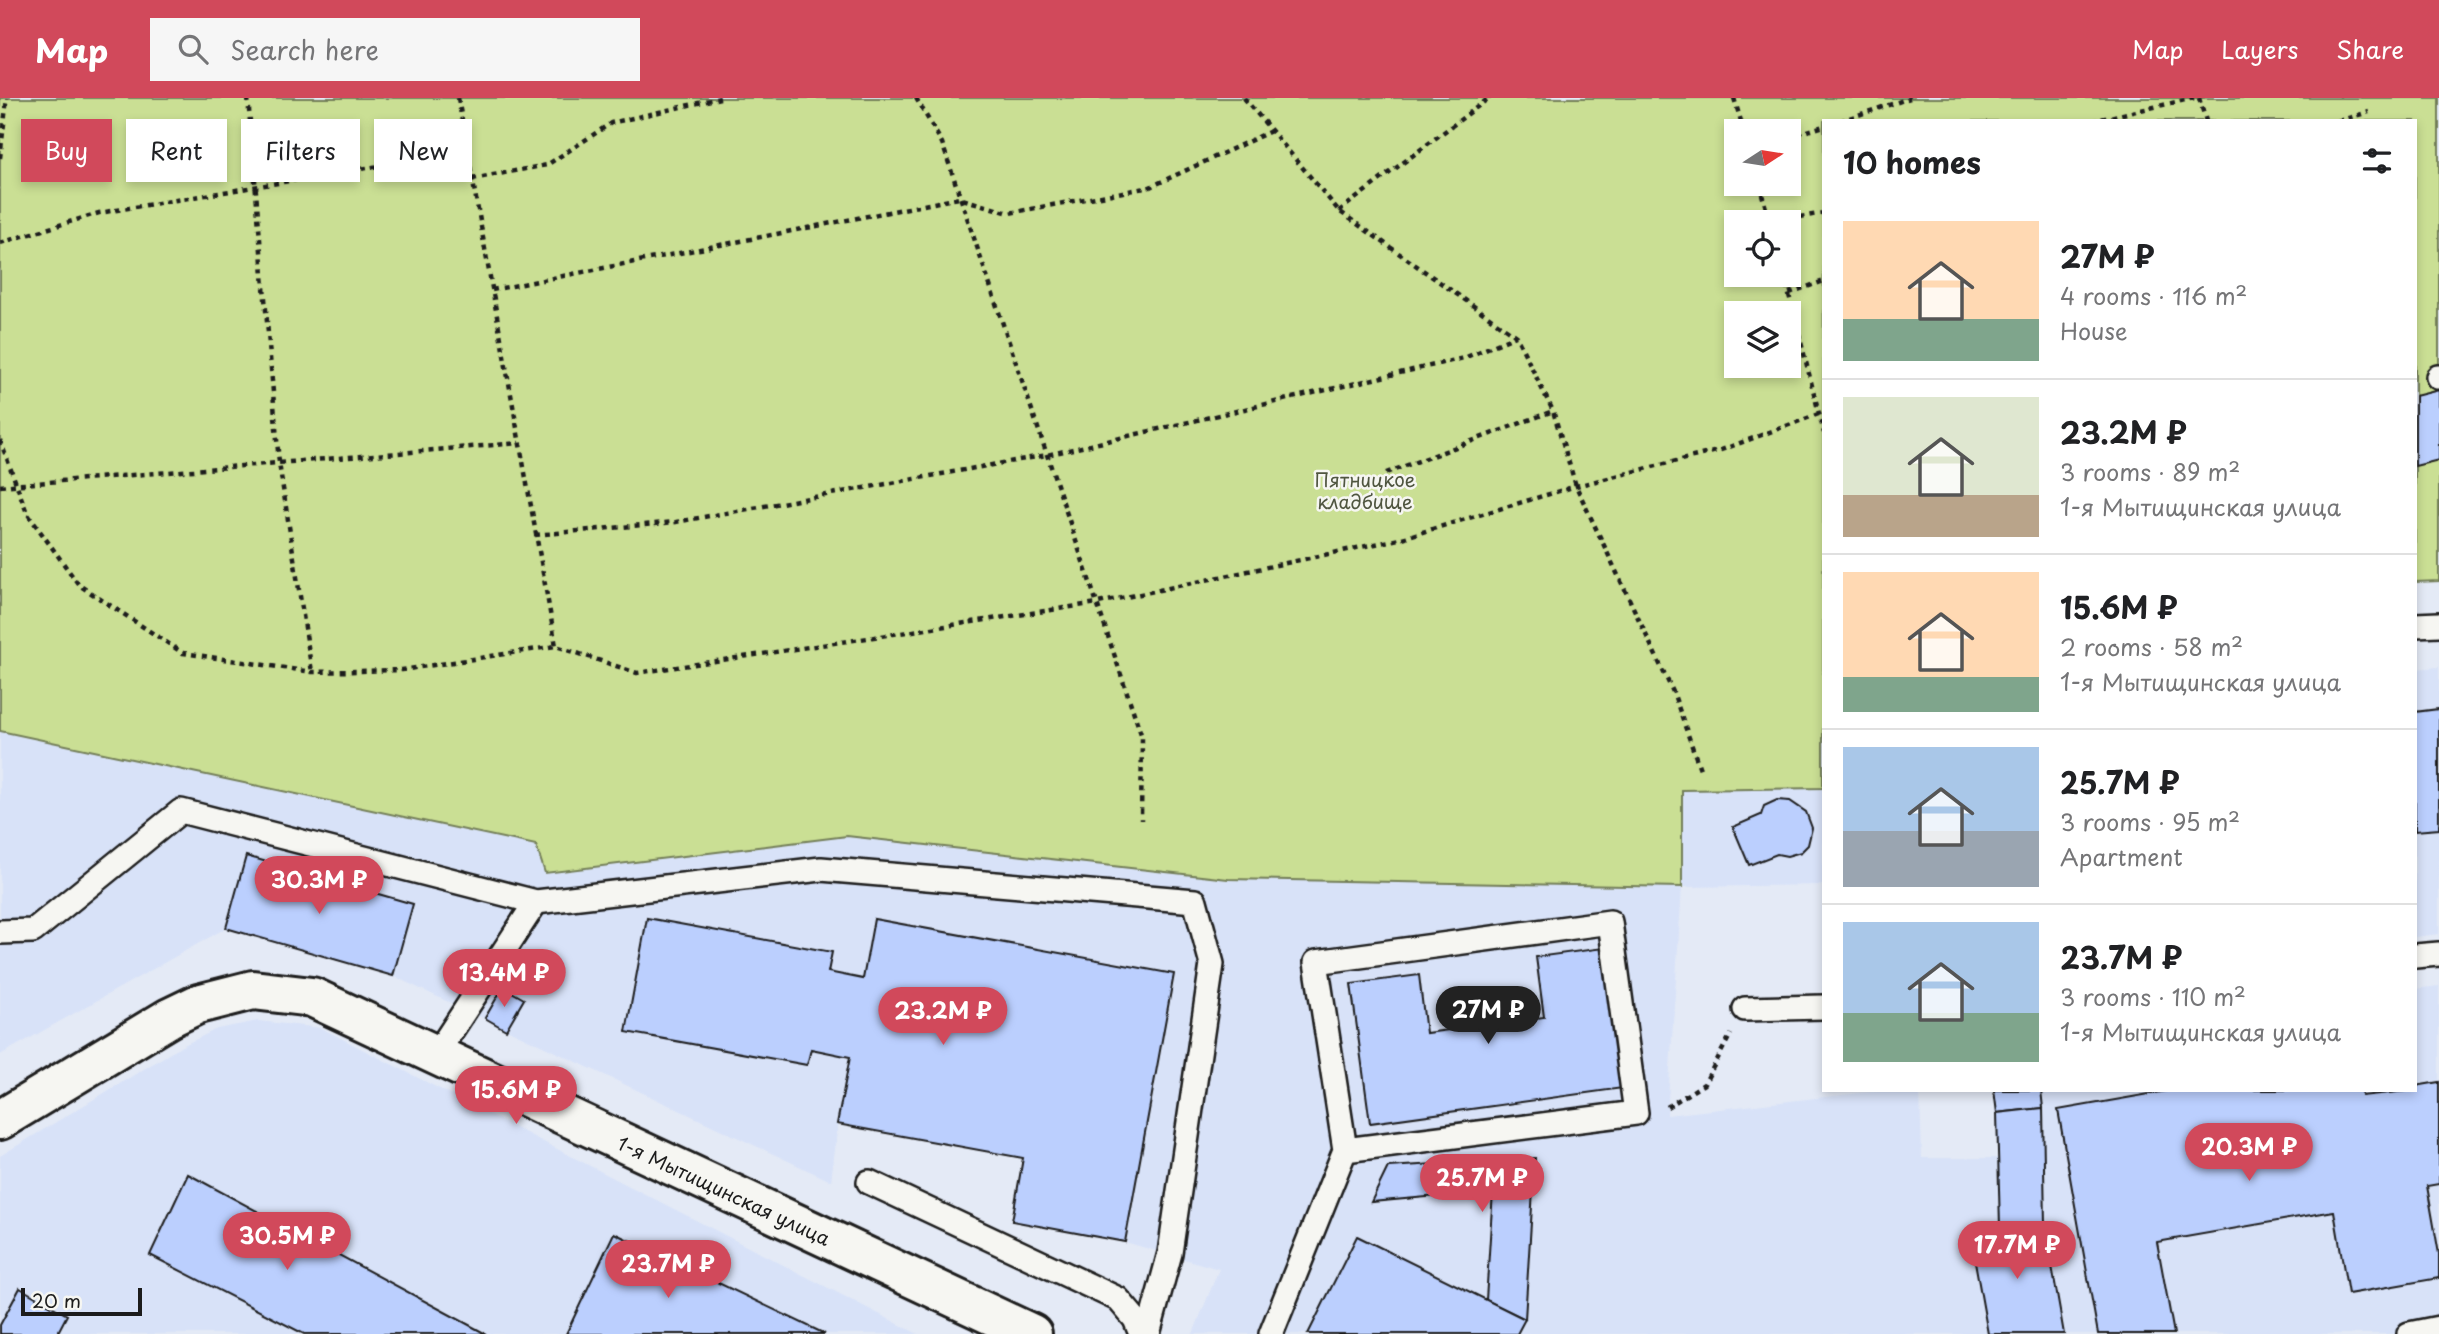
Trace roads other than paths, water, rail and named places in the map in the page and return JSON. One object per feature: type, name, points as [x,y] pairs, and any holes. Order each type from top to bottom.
[{"type":"street","name":"1-я Мытищинская улица","points":[[0,1120],[169,1018],[198,1004],[253,990],[312,997],[1032,1334]]},
{"type":"lane","points":[[2417,625],[2439,624]]},
{"type":"lane","points":[[0,932],[33,930],[181,811],[536,902],[821,869],[1195,901],[1212,964],[1170,1253],[1148,1334]]},
{"type":"lane","points":[[435,1056],[536,902]]},
{"type":"lane","points":[[1271,1334],[1345,1150],[1316,962],[1610,922],[1636,1112],[1345,1150]]},
{"type":"lane","points":[[2417,956],[2439,954]]},
{"type":"lane","points":[[1745,1009],[1822,1007]]},
{"type":"lane","points":[[869,1182],[1118,1299],[1135,1319],[1141,1334]]},
{"type":"lane","points":[[2409,1334],[2439,1328]]},
{"type":"park label","name":"Пятницкое кладбище","points":[[1365,490]]}]
